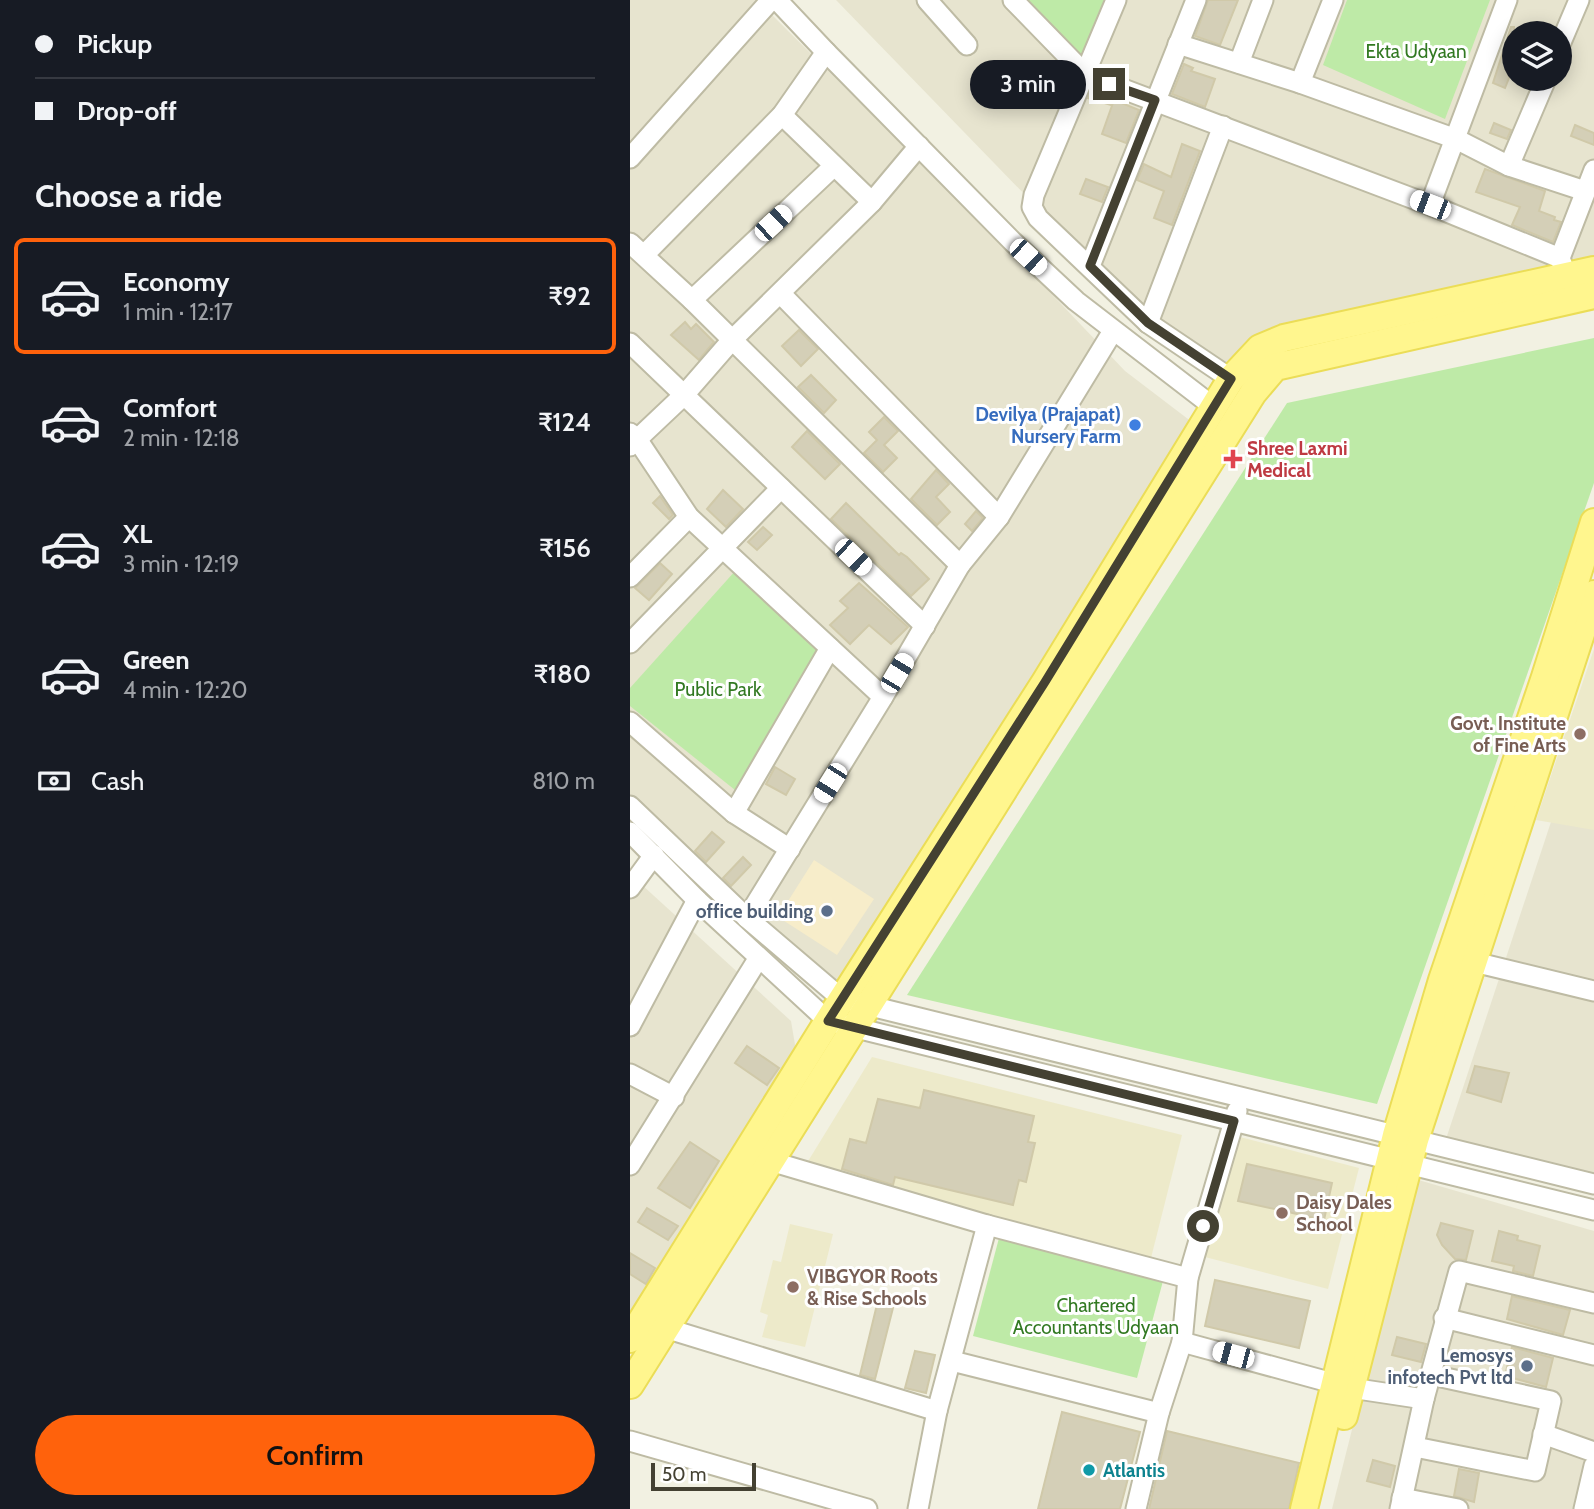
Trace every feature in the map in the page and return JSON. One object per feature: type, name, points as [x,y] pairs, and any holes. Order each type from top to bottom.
[{"type":"main road","points":[[630,1339],[828,1021],[1045,682],[1231,379],[1260,348],[1284,338],[1563,267],[1594,270]]},
{"type":"main road","points":[[630,1385],[1253,393],[1275,367],[1594,295]]},
{"type":"main road","points":[[1304,1509],[1342,1385],[1403,1150],[1442,980],[1545,677],[1594,522]]},
{"type":"main road","points":[[1403,1150],[1474,962],[1594,594]]},
{"type":"main road","points":[[1322,1509],[1342,1385]]},
{"type":"street","points":[[630,158],[771,0]]},
{"type":"street","points":[[777,0],[1013,242],[1076,301],[1214,408]]},
{"type":"street","points":[[927,0],[967,45]]},
{"type":"street","points":[[1013,0],[1086,75],[1430,205],[1563,267],[1585,191],[1594,170]]},
{"type":"street","points":[[1116,0],[1032,201],[1034,214],[1148,323],[1231,379]]},
{"type":"street","points":[[1090,266],[1196,0]]},
{"type":"street","points":[[1238,63],[1264,0]]},
{"type":"street","points":[[1300,83],[1333,0]]},
{"type":"street","points":[[1430,205],[1507,0]]},
{"type":"street","points":[[1570,21],[1579,0]]},
{"type":"street","points":[[1178,44],[1300,83],[1455,139],[1509,166],[1585,191]]},
{"type":"street","points":[[826,52],[782,115],[637,249],[960,565]]},
{"type":"street","points":[[1509,166],[1541,91]]},
{"type":"street","points":[[782,115],[872,202]]},
{"type":"street","points":[[1148,323],[1223,126]]},
{"type":"street","points":[[883,697],[689,517],[632,439],[684,395],[731,341],[872,202],[919,146]]},
{"type":"street","points":[[692,300],[834,166]]},
{"type":"street","points":[[781,294],[999,517]]},
{"type":"street","points":[[747,918],[883,697],[960,565],[999,517],[1113,331]]},
{"type":"street","points":[[630,344],[925,626]]},
{"type":"street","points":[[630,643],[781,488]]},
{"type":"street","points":[[630,577],[689,517]]},
{"type":"street","points":[[734,813],[830,648]]},
{"type":"street","points":[[630,722],[734,813],[790,849]]},
{"type":"street","points":[[630,806],[747,918],[862,1017],[1234,1121],[1594,1184]]},
{"type":"street","points":[[630,832],[758,959],[828,1021],[862,1017],[1241,1097],[1594,1210]]},
{"type":"street","points":[[630,888],[654,855]]},
{"type":"street","points":[[630,1026],[697,900]]},
{"type":"street","points":[[630,1165],[758,959]]},
{"type":"street","points":[[1474,962],[1594,990]]},
{"type":"street","points":[[630,1074],[674,1097]]},
{"type":"street","points":[[1136,1509],[1159,1413],[1182,1342],[1188,1278],[1241,1097]]},
{"type":"street","points":[[770,1161],[987,1225],[1188,1278]]},
{"type":"street","points":[[918,1509],[937,1411],[987,1225]]},
{"type":"street","points":[[1458,1509],[1401,1503],[1424,1399],[1458,1270],[1594,1303]]},
{"type":"street","points":[[1444,1318],[1594,1355]]},
{"type":"street","points":[[665,1328],[937,1411]]},
{"type":"street","points":[[1182,1342],[1342,1385],[1424,1399]]},
{"type":"street","points":[[951,1361],[1159,1413]]},
{"type":"street","points":[[1415,1447],[1535,1471],[1544,1434],[1551,1401],[1432,1375]]},
{"type":"street","points":[[1544,1434],[1594,1452]]},
{"type":"street","points":[[630,1441],[808,1501],[867,1509]]},
{"type":"street","points":[[1584,1509],[1594,1466]]},
{"type":"shaded area","points":[[630,0],[757,0],[1042,284],[1125,371],[1205,432],[850,978],[822,981],[630,805]]},
{"type":"shaded area","points":[[836,0],[1594,0],[1594,267],[1254,348],[1229,375],[1126,299]]},
{"type":"shaded area","name":"Govt. Institute of Fine Arts","points":[[1594,649],[1594,830],[1536,820]]},
{"type":"shaded area","points":[[1594,692],[1594,1186],[1444,1145]]},
{"type":"shaded area","points":[[814,860],[874,899],[837,955],[778,917]]},
{"type":"shaded area","points":[[630,874],[791,1021],[800,1074],[630,1351]]},
{"type":"shaded area","points":[[872,1057],[1182,1135],[1151,1258],[802,1171]]},
{"type":"shaded area","name":"Daisy Dales School","points":[[1236,1136],[1359,1168],[1328,1289],[1205,1257]]},
{"type":"shaded area","points":[[1415,1179],[1594,1231],[1594,1509],[1332,1509]]},
{"type":"shaded area","name":"VIBGYOR Roots & Rise Schools","points":[[790,1224],[833,1234],[805,1347],[762,1337],[768,1315],[760,1312],[773,1260],[781,1262]]},
{"type":"green space","points":[[1020,0],[1112,0],[1086,68]]},
{"type":"green space","name":"Ekta Udyaan","points":[[1347,0],[1490,0],[1445,119],[1323,65]]},
{"type":"green space","points":[[1594,338],[1594,483],[1377,1104],[907,995],[1287,403]]},
{"type":"green space","name":"Public Park","points":[[736,570],[818,650],[735,790],[630,706],[630,688]]},
{"type":"green space","name":"Chartered Accountants Udyaan","points":[[999,1238],[1163,1281],[1137,1378],[973,1336]]},
{"type":"building","points":[[1208,0],[1238,0],[1220,45],[1195,36]]},
{"type":"building","points":[[1502,55],[1502,87],[1493,83]]},
{"type":"building","points":[[1184,64],[1193,68],[1191,71],[1215,79],[1205,107],[1172,94]]},
{"type":"building","points":[[1091,90],[1113,98],[1111,105],[1088,98]]},
{"type":"building","points":[[1114,100],[1139,110],[1126,143],[1102,134]]},
{"type":"building","points":[[1494,123],[1511,130],[1507,139],[1490,133]]},
{"type":"building","points":[[1575,125],[1594,133],[1594,145],[1571,136]]},
{"type":"building","points":[[1182,144],[1200,151],[1172,225],[1154,218],[1164,191],[1137,180],[1144,164],[1171,177]]},
{"type":"building","points":[[1485,169],[1545,191],[1539,211],[1561,222],[1553,242],[1512,225],[1520,207],[1476,192]]},
{"type":"building","points":[[1086,179],[1108,187],[1102,202],[1080,194]]},
{"type":"building","points":[[685,322],[691,329],[696,324],[714,342],[699,360],[671,335]]},
{"type":"building","points":[[799,330],[818,349],[801,366],[782,346]]},
{"type":"building","points":[[811,375],[836,400],[824,413],[798,387]]},
{"type":"building","points":[[884,417],[898,431],[884,445],[897,458],[883,472],[864,453],[877,440],[869,432]]},
{"type":"building","points":[[807,431],[840,464],[825,479],[792,447]]},
{"type":"building","points":[[936,470],[949,484],[936,497],[950,512],[937,525],[911,499]]},
{"type":"building","points":[[723,490],[743,509],[726,527],[707,509]]},
{"type":"building","points":[[660,496],[673,515],[669,519],[653,503]]},
{"type":"building","points":[[846,503],[899,555],[901,553],[907,557],[929,579],[911,596],[831,519]]},
{"type":"building","points":[[976,511],[983,518],[972,531],[965,524]]},
{"type":"building","points":[[763,527],[772,535],[757,550],[748,542]]},
{"type":"building","points":[[660,563],[672,574],[649,600],[635,588]]},
{"type":"building","points":[[859,583],[908,627],[891,644],[869,625],[850,644],[830,625],[848,608],[840,601]]},
{"type":"building","points":[[775,767],[795,779],[786,795],[766,784]]},
{"type":"building","points":[[712,832],[724,842],[706,862],[695,851]]},
{"type":"building","points":[[743,857],[751,865],[731,886],[723,878]]},
{"type":"building","points":[[747,1046],[779,1068],[767,1085],[735,1063]]},
{"type":"building","points":[[1475,1066],[1509,1073],[1501,1102],[1467,1092]]},
{"type":"building","points":[[924,1090],[1034,1116],[1028,1142],[1035,1143],[1026,1182],[1019,1180],[1013,1205],[895,1177],[893,1185],[842,1169],[850,1139],[866,1143],[878,1099],[920,1108]]},
{"type":"building","points":[[690,1142],[719,1161],[690,1208],[658,1188]]},
{"type":"building","points":[[1247,1164],[1332,1183],[1324,1220],[1238,1201]]},
{"type":"building","points":[[647,1208],[678,1226],[668,1240],[638,1222]]},
{"type":"building","points":[[1441,1223],[1473,1231],[1466,1260],[1455,1259],[1442,1245],[1437,1235]]},
{"type":"building","points":[[1499,1231],[1518,1236],[1517,1240],[1540,1246],[1533,1276],[1513,1271],[1514,1266],[1492,1261]]},
{"type":"building","points":[[630,1253],[655,1268],[646,1284],[630,1274]]},
{"type":"building","points":[[1215,1280],[1310,1301],[1299,1348],[1205,1326]]},
{"type":"building","points":[[880,1292],[896,1296],[875,1379],[860,1375]]},
{"type":"building","points":[[1512,1296],[1570,1310],[1563,1335],[1507,1319]]},
{"type":"building","points":[[1397,1337],[1426,1344],[1421,1362],[1392,1355]]},
{"type":"building","points":[[1512,1347],[1553,1358],[1546,1387],[1505,1376]]},
{"type":"building","points":[[915,1351],[935,1355],[926,1393],[905,1388]]},
{"type":"building","name":"Atlantis","points":[[1062,1412],[1140,1432],[1120,1509],[1038,1509]]},
{"type":"building","points":[[1167,1431],[1299,1463],[1289,1509],[1149,1509]]},
{"type":"building","points":[[1373,1460],[1395,1466],[1390,1487],[1367,1481]]},
{"type":"building","points":[[1459,1469],[1479,1473],[1474,1502],[1454,1496]]},
{"type":"place","name":"Devilya (Prajapat) Nursery Farm","points":[[1135,425]]},
{"type":"place","name":"Shree Laxmi Medical","points":[[1233,459]]},
{"type":"place","name":"Govt. Institute of Fine Arts","points":[[1580,734]]},
{"type":"place","name":"office building","points":[[827,911]]},
{"type":"place","name":"Daisy Dales School","points":[[1282,1213]]},
{"type":"place","name":"VIBGYOR Roots & Rise Schools","points":[[793,1287]]},
{"type":"place","name":"Lemosys infotech Pvt ltd","points":[[1527,1366]]},
{"type":"place","name":"Atlantis","points":[[1089,1470]]},
{"type":"route","points":[[1109,84],[1155,100],[1090,266],[1148,323],[1231,379],[1045,682],[828,1021],[1234,1121],[1203,1226]]}]
